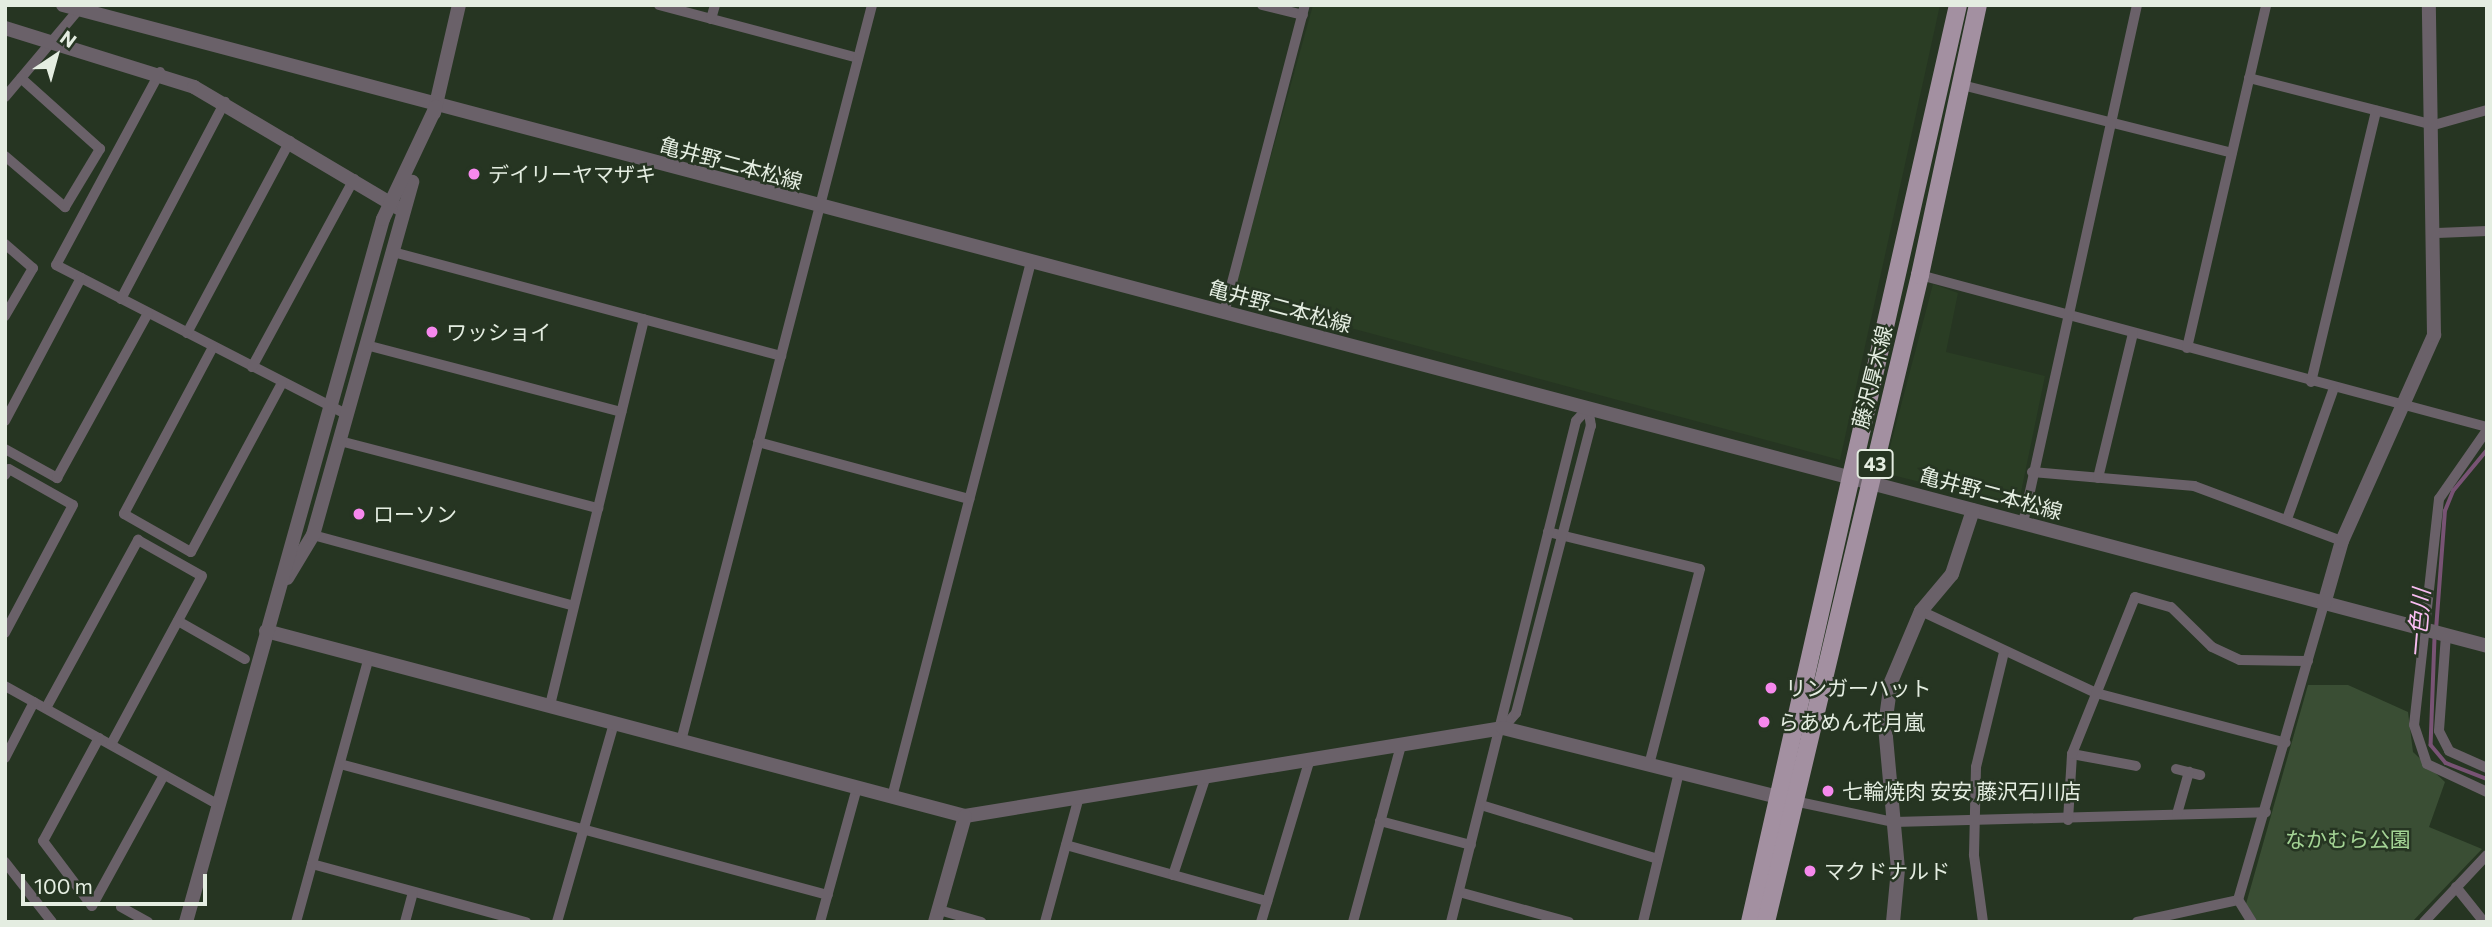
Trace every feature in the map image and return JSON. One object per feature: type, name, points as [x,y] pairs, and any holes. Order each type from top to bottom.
[{"type":"main road","name":"藤沢厚木線","points":[[1766,922],[1787,799],[1852,479],[1958,5]]},
{"type":"main road","name":"藤沢厚木線","points":[[1750,922],[1787,799],[1870,483],[1920,275],[1978,5]]},
{"type":"street","name":"亀井野二本松線","points":[[63,5],[80,7],[436,107],[2487,646]]},
{"type":"street","points":[[186,922],[330,407],[397,207],[436,107],[459,5]]},
{"type":"street","points":[[659,5],[859,58]]},
{"type":"street","points":[[711,19],[715,5]]},
{"type":"street","points":[[681,741],[872,5]]},
{"type":"street","points":[[1224,313],[1304,10],[1262,5]]},
{"type":"street","points":[[2023,523],[2032,472],[2114,119],[2137,5]]},
{"type":"street","points":[[2187,348],[2266,5]]},
{"type":"street","points":[[2238,900],[2286,743],[2342,541],[2398,406],[2434,335],[2437,233],[2429,5]]},
{"type":"street","points":[[5,97],[80,7]]},
{"type":"street","points":[[5,28],[160,72],[225,102],[397,207]]},
{"type":"street","points":[[160,72],[56,265],[346,414]]},
{"type":"street","points":[[5,156],[65,207],[100,149],[21,78]]},
{"type":"street","points":[[2249,78],[2434,125],[2487,110]]},
{"type":"street","points":[[1962,85],[2114,119],[2232,153]]},
{"type":"street","points":[[121,299],[225,102]]},
{"type":"street","points":[[2311,382],[2376,111]]},
{"type":"street","points":[[187,333],[290,141]]},
{"type":"street","points":[[252,367],[354,180]]},
{"type":"street","points":[[266,631],[313,535],[393,252],[397,207]]},
{"type":"street","points":[[2437,233],[2487,231]]},
{"type":"street","points":[[5,244],[33,268],[5,316]]},
{"type":"street","points":[[393,252],[781,355]]},
{"type":"street","points":[[892,797],[1031,262]]},
{"type":"street","points":[[1920,275],[2487,428],[2439,499],[2436,633],[2439,731],[2449,751],[2487,768]]},
{"type":"street","points":[[5,421],[81,278]]},
{"type":"street","points":[[5,449],[57,478],[148,313]]},
{"type":"street","points":[[550,705],[644,319]]},
{"type":"street","points":[[2098,478],[2133,333]]},
{"type":"street","points":[[366,345],[621,412]]},
{"type":"street","points":[[213,347],[124,514],[191,552],[282,383]]},
{"type":"street","points":[[2287,519],[2334,388]]},
{"type":"street","points":[[1451,922],[1503,728],[1500,706],[1576,421],[1588,408]]},
{"type":"street","points":[[1503,728],[1516,713],[1591,426],[1588,408]]},
{"type":"street","points":[[340,441],[598,508]]},
{"type":"street","points":[[758,442],[969,499]]},
{"type":"street","points":[[5,475],[9,468],[73,505],[5,633]]},
{"type":"street","points":[[2032,472],[2194,486],[2342,541]]},
{"type":"street","points":[[1893,922],[1894,822],[1885,725],[1896,664],[1921,611],[1952,574],[1973,510]]},
{"type":"street","points":[[1548,532],[1700,569],[1649,765]]},
{"type":"street","points":[[313,535],[574,606]]},
{"type":"street","points":[[46,708],[138,540],[202,576],[111,744]]},
{"type":"street","points":[[2068,820],[2072,754],[2140,594],[2171,607],[2212,647],[2239,660],[2308,661]]},
{"type":"street","points":[[1921,611],[2096,693],[2286,743]]},
{"type":"street","points":[[178,621],[246,659]]},
{"type":"street","points":[[266,631],[965,816],[1503,728],[1787,799],[1894,822],[2068,820],[2266,812]]},
{"type":"street","points":[[2436,633],[2414,725],[2421,757],[2446,777],[2487,792]]},
{"type":"street","points":[[1983,922],[1975,820],[1976,767],[2004,652]]},
{"type":"street","points":[[296,922],[369,657]]},
{"type":"street","points":[[5,687],[219,805]]},
{"type":"street","points":[[5,758],[34,702]]},
{"type":"street","points":[[557,922],[614,723]]},
{"type":"street","points":[[99,738],[43,841],[92,906],[164,775]]},
{"type":"street","points":[[1353,922],[1401,745]]},
{"type":"street","points":[[2072,754],[2136,766]]},
{"type":"street","points":[[1261,922],[1310,759]]},
{"type":"street","points":[[340,764],[828,895]]},
{"type":"street","points":[[2176,769],[2195,773],[2177,814]]},
{"type":"street","points":[[1643,922],[1679,772]]},
{"type":"street","points":[[1173,875],[1206,776]]},
{"type":"street","points":[[820,922],[857,788]]},
{"type":"street","points":[[1045,922],[1079,797]]},
{"type":"street","points":[[1481,805],[1658,859]]},
{"type":"street","points":[[965,816],[937,916],[981,922]]},
{"type":"street","points":[[1380,821],[1471,845]]},
{"type":"street","points":[[1066,845],[1267,901]]},
{"type":"street","points":[[2424,922],[2487,855]]},
{"type":"street","points":[[5,862],[52,922]]},
{"type":"street","points":[[312,864],[526,922]]},
{"type":"street","points":[[2456,887],[2484,922]]},
{"type":"street","points":[[1459,892],[1569,922]]},
{"type":"street","points":[[405,922],[413,893]]},
{"type":"street","points":[[2137,922],[2238,900]]},
{"type":"street","points":[[2238,900],[2252,922]]},
{"type":"street","points":[[121,907],[135,919],[148,922]]},
{"type":"shaded area","points":[[1313,5],[1940,5],[1840,460],[1232,296]]},
{"type":"shaded area","points":[[1933,284],[1958,293],[1946,352],[2045,376],[2019,502],[2012,505],[1892,475],[1885,466]]},
{"type":"green space","name":"なかむら公園","points":[[2308,685],[2348,685],[2408,712],[2413,752],[2445,782],[2429,827],[2482,849],[2412,922],[2258,922],[2246,904]]},
{"type":"waterway","name":"一色川","points":[[2436,630],[2445,511],[2453,491],[2487,450]]},
{"type":"waterway","points":[[2435,638],[2431,745],[2446,763],[2487,779]]},
{"type":"place","name":"デイリーヤマザキ","points":[[474,174]]},
{"type":"place","name":"ワッショイ","points":[[432,332]]},
{"type":"place","name":"ローソン","points":[[359,514]]},
{"type":"place","name":"リンガーハット","points":[[1771,688]]},
{"type":"place","name":"らあめん花月嵐","points":[[1764,722]]},
{"type":"place","name":"七輪焼肉 安安 藤沢石川店","points":[[1828,791]]},
{"type":"place","name":"マクドナルド","points":[[1810,871]]}]
